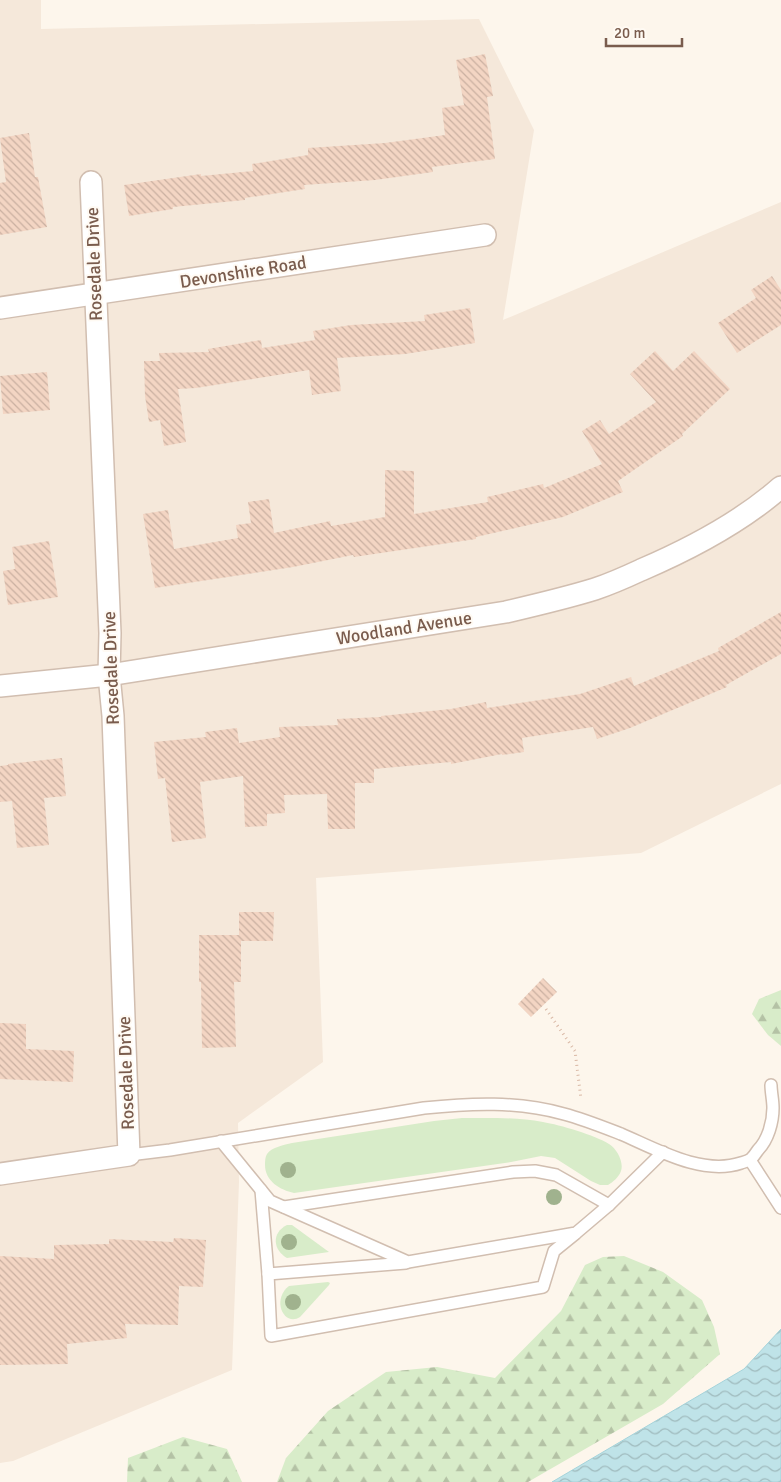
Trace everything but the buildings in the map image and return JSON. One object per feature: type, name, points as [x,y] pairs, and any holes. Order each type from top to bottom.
[{"type":"street","name":"Rosedale Drive","points":[[91,182],[129,1155]]},
{"type":"street","name":"Devonshire Road","points":[[0,308],[485,235]]},
{"type":"street","name":"Woodland Avenue","points":[[0,686],[109,675],[506,612],[596,589],[658,563],[743,517],[781,487]]},
{"type":"street","points":[[0,1174],[129,1155]]},
{"type":"lane","points":[[129,1155],[170,1150],[424,1108],[458,1104],[494,1103],[525,1106],[565,1114],[691,1163],[731,1166],[750,1160],[763,1145],[770,1127],[773,1108],[771,1085]]},
{"type":"lane","points":[[221,1141],[270,1201],[408,1262]]},
{"type":"lane","points":[[261,1190],[271,1336],[543,1287],[554,1251],[609,1205],[663,1152]]},
{"type":"lane","points":[[750,1160],[781,1208]]},
{"type":"lane","points":[[283,1207],[513,1172],[535,1171],[556,1175],[609,1205]]},
{"type":"lane","points":[[268,1274],[408,1262],[576,1232]]},
{"type":"path","points":[[546,1009],[575,1051],[584,1121]]},
{"type":"shaded area","points":[[0,0],[41,0],[41,29],[479,19],[534,130],[503,320],[781,202],[781,784],[641,853],[316,878],[323,1062],[238,1123],[239,1182],[232,1370],[13,1461],[0,1463]]},
{"type":"green space","points":[[781,990],[781,1046],[768,1035],[752,1014],[759,999]]},
{"type":"green space","points":[[462,1118],[533,1120],[550,1123],[595,1137],[612,1146],[617,1152],[621,1160],[621,1171],[610,1184],[600,1185],[555,1158],[541,1156],[294,1193],[274,1184],[266,1171],[265,1161],[267,1154],[272,1150],[292,1143]]},
{"type":"green space","points":[[287,1225],[292,1225],[329,1252],[287,1258],[282,1255],[277,1246],[276,1237],[278,1232]]},
{"type":"green space","points":[[624,1256],[663,1272],[702,1300],[714,1327],[720,1354],[663,1404],[528,1482],[277,1482],[286,1458],[328,1411],[386,1372],[437,1367],[495,1378],[561,1311],[585,1265],[603,1257]]},
{"type":"green space","points":[[330,1283],[329,1285],[300,1317],[294,1319],[285,1315],[280,1305],[281,1298],[289,1286]]},
{"type":"green space","points":[[183,1437],[227,1449],[242,1482],[127,1482],[128,1458]]},
{"type":"water","points":[[781,1329],[781,1482],[552,1482],[744,1369]]}]
